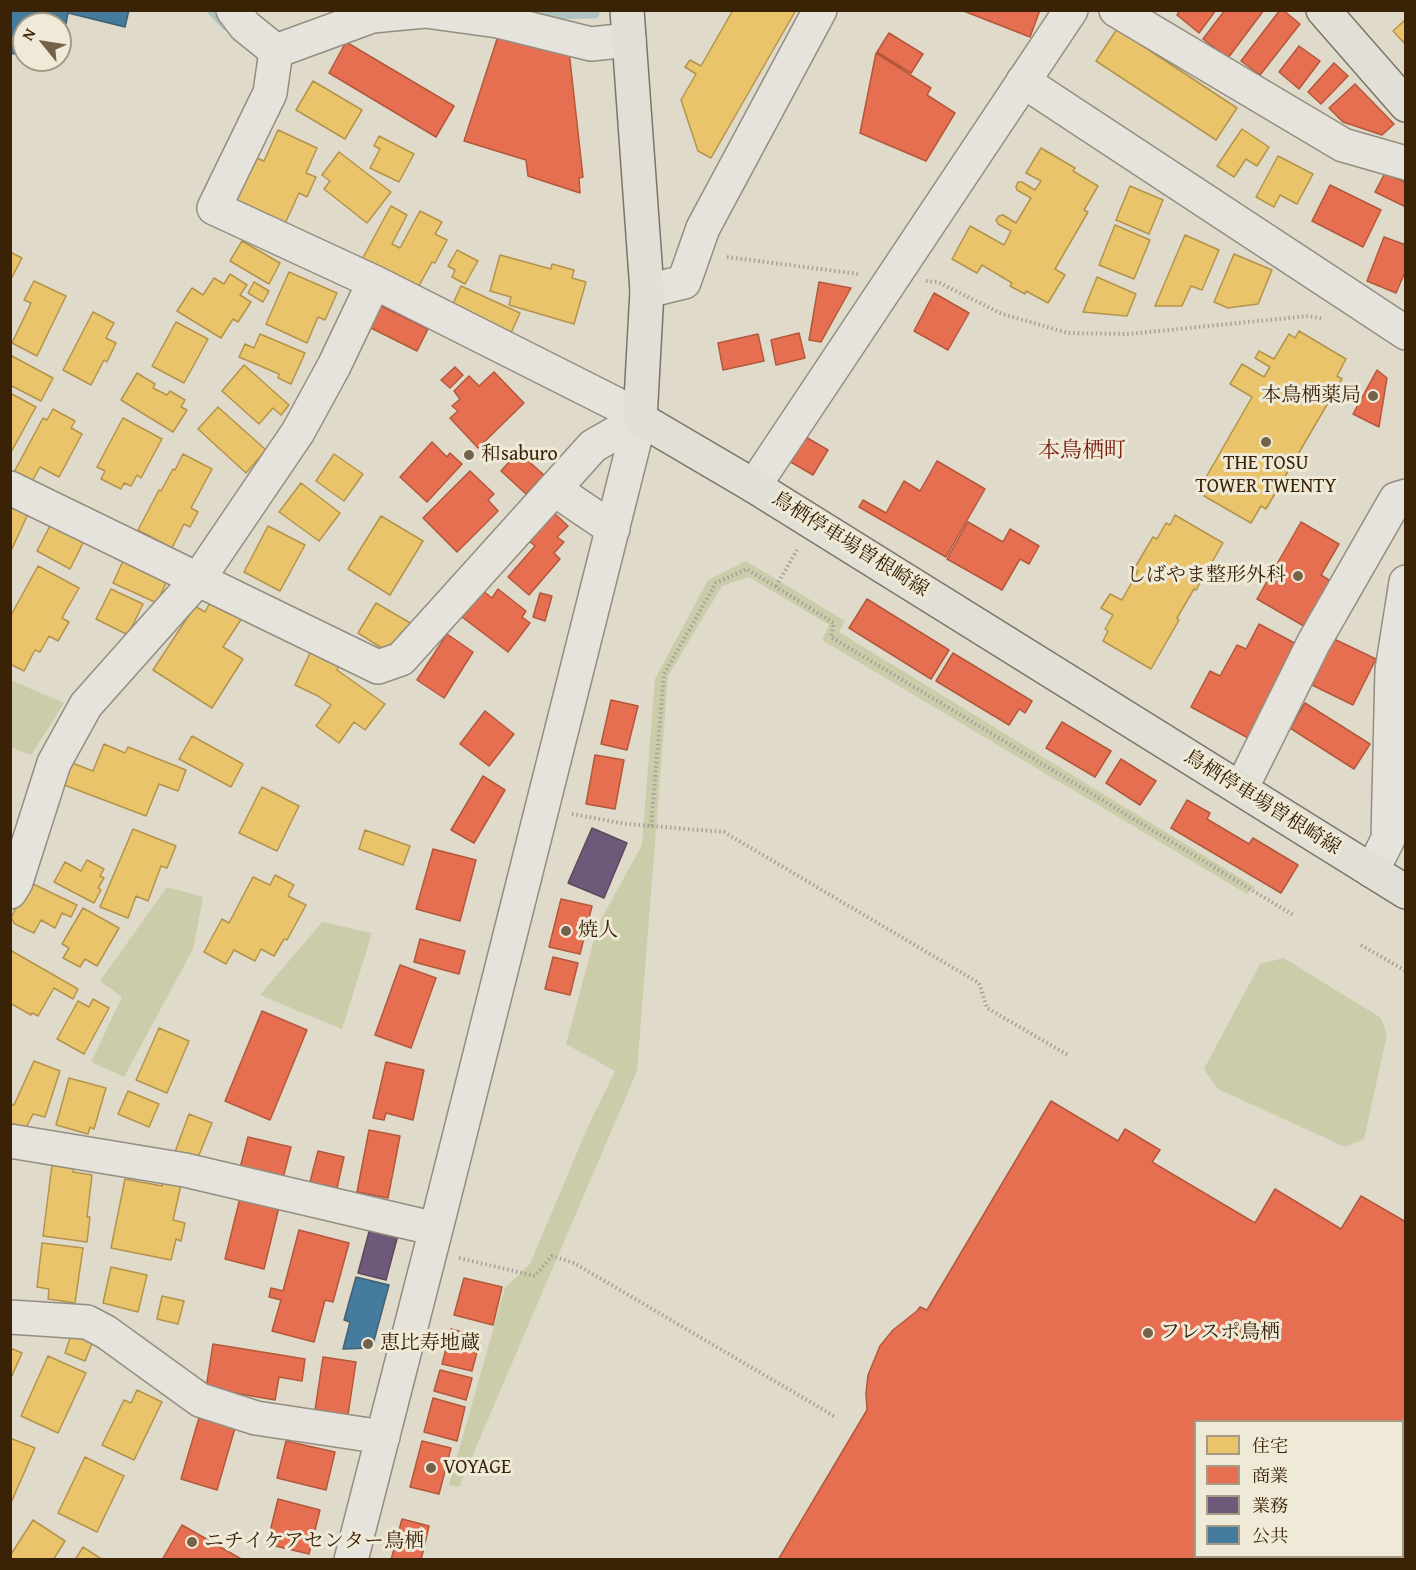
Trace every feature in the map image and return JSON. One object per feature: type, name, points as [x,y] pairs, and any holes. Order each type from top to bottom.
[{"type":"main road","points":[[1323,10],[1406,105]]},
{"type":"main road","points":[[628,26],[647,291],[640,419]]},
{"type":"main road","name":"鳥栖停車場曽根崎線","points":[[640,419],[754,486],[1406,891]]},
{"type":"street","points":[[234,10],[245,26],[276,51]]},
{"type":"street","points":[[647,291],[684,282],[703,228],[820,10]]},
{"type":"street","points":[[754,486],[1071,10]]},
{"type":"street","points":[[1116,10],[1342,145],[1406,163]]},
{"type":"street","points":[[276,51],[372,16],[425,11],[498,21],[591,44],[628,26]]},
{"type":"street","points":[[276,51],[270,93],[214,208],[374,282],[614,403],[640,419]]},
{"type":"street","points":[[1023,81],[1406,333]]},
{"type":"street","points":[[10,892],[16,882],[54,763],[87,705],[199,578],[298,432],[334,366],[374,282]]},
{"type":"street","points":[[10,488],[378,667],[401,659],[593,446],[640,419]]},
{"type":"street","points":[[351,1560],[640,419]]},
{"type":"street","points":[[554,489],[613,529]]},
{"type":"street","points":[[1241,789],[1314,642],[1396,499],[1406,496]]},
{"type":"street","points":[[1372,871],[1388,839],[1392,670],[1406,582]]},
{"type":"street","points":[[10,1141],[185,1170],[434,1238]]},
{"type":"street","points":[[10,1317],[87,1322],[106,1332],[200,1400],[211,1404],[256,1418],[383,1437]]},
{"type":"path","points":[[695,253],[938,282],[1002,314],[1068,333],[1129,334],[1308,316],[1330,320]]},
{"type":"path","points":[[776,586],[802,542]]},
{"type":"path","points":[[651,826],[664,674],[716,583],[747,569],[834,623],[831,637],[1295,916]]},
{"type":"path","points":[[568,813],[627,824],[724,832],[979,983],[987,1008],[1068,1055]]},
{"type":"path","points":[[1361,945],[1406,971]]},
{"type":"path","points":[[434,1238],[466,1260],[535,1276],[552,1256],[574,1263],[834,1416]]},
{"type":"green space","points":[[746,561],[845,621],[839,632],[1255,887],[1247,894],[822,640],[829,625],[749,577],[722,586],[668,676],[637,1071],[459,1487],[449,1485],[505,1288],[530,1264],[587,1129],[615,1071],[566,1044],[598,925],[642,845],[655,679],[708,580]]},
{"type":"green space","points":[[10,680],[64,703],[31,755],[11,747]]},
{"type":"green space","points":[[167,887],[203,897],[193,949],[124,1077],[91,1062],[122,997],[100,981]]},
{"type":"green space","points":[[322,922],[372,933],[342,1029],[260,995]]},
{"type":"green space","points":[[1284,958],[1381,1018],[1387,1035],[1364,1139],[1345,1147],[1218,1089],[1204,1069],[1260,964]]},
{"type":"building: 住宅","points":[[733,10],[796,10],[711,158],[698,151],[681,100],[696,74],[685,67],[690,60],[701,66]]},
{"type":"building: 住宅","points":[[1406,19],[1406,45],[1393,31]]},
{"type":"building: 住宅","points":[[1117,29],[1237,108],[1216,140],[1096,61]]},
{"type":"building: 住宅","points":[[313,81],[362,110],[345,139],[296,110]]},
{"type":"building: 住宅","points":[[1242,129],[1269,147],[1257,166],[1246,159],[1234,177],[1217,166]]},
{"type":"building: 住宅","points":[[278,130],[317,148],[306,173],[316,177],[307,197],[299,193],[283,228],[230,204],[252,156],[264,161]]},
{"type":"building: 住宅","points":[[379,136],[414,154],[399,182],[370,168],[380,149],[374,146]]},
{"type":"building: 住宅","points":[[1041,148],[1075,168],[1073,171],[1098,186],[1084,210],[1088,212],[1055,269],[1065,275],[1048,303],[1026,291],[1025,294],[1010,286],[1012,283],[982,265],[977,273],[952,259],[970,226],[1004,245],[1011,231],[998,224],[996,220],[1003,215],[1016,223],[1031,198],[1017,190],[1016,187],[1018,182],[1022,182],[1035,190],[1041,181],[1026,173]]},
{"type":"building: 住宅","points":[[339,152],[391,192],[367,223],[324,189],[330,181],[322,175]]},
{"type":"building: 住宅","points":[[1278,156],[1313,174],[1297,204],[1280,195],[1274,207],[1256,197]]},
{"type":"building: 住宅","points":[[1130,186],[1163,200],[1149,234],[1116,220]]},
{"type":"building: 住宅","points":[[391,206],[407,215],[392,244],[400,248],[420,211],[442,222],[435,234],[447,240],[415,293],[360,263]]},
{"type":"building: 住宅","points":[[1115,225],[1150,240],[1134,279],[1099,265]]},
{"type":"building: 住宅","points":[[1185,235],[1219,250],[1202,290],[1191,286],[1182,306],[1155,306]]},
{"type":"building: 住宅","points":[[242,241],[280,263],[269,284],[230,261]]},
{"type":"building: 住宅","points":[[457,250],[478,261],[465,284],[452,277],[455,270],[448,266]]},
{"type":"building: 住宅","points":[[10,252],[22,258],[10,281]]},
{"type":"building: 住宅","points":[[1234,254],[1272,270],[1258,304],[1228,308],[1214,302]]},
{"type":"building: 住宅","points":[[500,255],[551,269],[552,264],[574,270],[572,278],[586,282],[574,324],[509,305],[511,297],[490,291]]},
{"type":"building: 住宅","points":[[289,272],[337,293],[325,320],[318,317],[307,343],[266,324]]},
{"type":"building: 住宅","points":[[230,274],[247,285],[240,295],[251,302],[238,322],[233,319],[221,338],[177,311],[192,288],[203,295],[214,278],[224,284]]},
{"type":"building: 住宅","points":[[1097,277],[1136,294],[1127,316],[1083,312]]},
{"type":"building: 住宅","points":[[34,281],[66,296],[37,356],[12,343],[31,303],[24,300]]},
{"type":"building: 住宅","points":[[254,282],[269,291],[263,302],[248,293]]},
{"type":"building: 住宅","points":[[461,286],[520,313],[510,335],[451,308]]},
{"type":"building: 住宅","points":[[93,312],[114,323],[106,338],[116,343],[107,362],[104,360],[91,385],[63,370]]},
{"type":"building: 住宅","points":[[176,322],[208,339],[184,383],[152,366]]},
{"type":"building: 住宅","name":"THE TOSU TOWER TWENTY","points":[[1299,331],[1346,359],[1337,376],[1342,379],[1266,509],[1261,506],[1251,523],[1204,496],[1208,490],[1201,486],[1252,397],[1230,384],[1242,364],[1264,377],[1270,367],[1255,358],[1259,351],[1274,359],[1289,334],[1295,338]]},
{"type":"building: 住宅","points":[[260,334],[305,353],[291,384],[278,378],[279,374],[239,357],[245,344],[254,348]]},
{"type":"building: 住宅","points":[[10,355],[53,378],[41,401],[10,385]]},
{"type":"building: 住宅","points":[[244,365],[289,405],[281,415],[273,408],[259,424],[222,391]]},
{"type":"building: 住宅","points":[[137,373],[155,384],[153,388],[167,395],[170,391],[185,400],[181,407],[187,410],[173,432],[121,400]]},
{"type":"building: 住宅","points":[[10,393],[36,407],[10,454]]},
{"type":"building: 住宅","points":[[218,407],[266,450],[246,473],[198,429]]},
{"type":"building: 住宅","points":[[53,409],[75,421],[71,428],[82,434],[59,477],[40,467],[31,483],[13,474],[43,418],[47,420]]},
{"type":"building: 住宅","points":[[123,418],[162,439],[141,478],[137,475],[131,486],[124,483],[121,489],[101,479],[105,471],[97,467]]},
{"type":"building: 住宅","points":[[183,454],[212,469],[191,508],[198,512],[190,527],[184,524],[172,548],[138,530],[159,490],[161,491],[173,469],[175,470]]},
{"type":"building: 住宅","points":[[334,454],[363,474],[344,501],[316,481]]},
{"type":"building: 住宅","points":[[301,483],[340,513],[319,541],[279,512]]},
{"type":"building: 住宅","points":[[10,506],[28,514],[10,553]]},
{"type":"building: 住宅","points":[[1175,515],[1223,543],[1177,618],[1179,620],[1151,669],[1103,641],[1108,631],[1105,629],[1113,615],[1101,608],[1110,594],[1122,600],[1138,571],[1134,569],[1153,537],[1157,539],[1166,523],[1170,525]]},
{"type":"building: 住宅","points":[[381,516],[423,541],[390,595],[348,569]]},
{"type":"building: 住宅","points":[[51,524],[84,541],[70,569],[37,551]]},
{"type":"building: 住宅","points":[[268,526],[305,545],[280,591],[244,572]]},
{"type":"building: 住宅","points":[[123,561],[167,581],[157,603],[113,583]]},
{"type":"building: 住宅","points":[[38,566],[79,588],[62,618],[69,622],[58,641],[49,636],[40,652],[35,650],[24,671],[10,664],[10,617]]},
{"type":"building: 住宅","points":[[111,589],[143,604],[128,635],[96,619]]},
{"type":"building: 住宅","points":[[212,599],[242,618],[223,647],[243,659],[212,708],[153,670],[195,606],[205,612]]},
{"type":"building: 住宅","points":[[376,603],[412,624],[385,650],[358,633]]},
{"type":"building: 住宅","points":[[312,649],[341,662],[337,670],[385,704],[365,730],[354,722],[339,743],[316,726],[331,705],[295,685]]},
{"type":"building: 住宅","points":[[192,736],[243,764],[231,787],[179,759]]},
{"type":"building: 住宅","points":[[104,744],[125,753],[128,747],[186,770],[178,791],[159,784],[146,816],[59,783],[67,761],[93,771]]},
{"type":"building: 住宅","points":[[262,787],[299,806],[277,851],[239,833]]},
{"type":"building: 住宅","points":[[133,829],[176,846],[167,868],[161,866],[148,901],[136,896],[128,918],[100,907]]},
{"type":"building: 住宅","points":[[365,830],[410,846],[403,865],[359,849]]},
{"type":"building: 住宅","points":[[87,860],[104,869],[100,876],[104,878],[98,888],[101,890],[94,903],[54,882],[65,862],[81,871]]},
{"type":"building: 住宅","points":[[275,875],[294,885],[288,896],[306,905],[287,940],[284,939],[274,956],[261,949],[255,961],[234,950],[226,964],[204,952],[222,919],[229,923],[253,877],[270,885]]},
{"type":"building: 住宅","points":[[29,882],[77,905],[71,917],[62,913],[55,928],[41,920],[34,933],[15,924],[11,918]]},
{"type":"building: 住宅","points":[[83,908],[119,928],[97,966],[85,959],[80,967],[63,958],[69,948],[62,944]]},
{"type":"building: 住宅","points":[[10,950],[78,989],[73,999],[54,988],[38,1016],[32,1013],[31,1015],[10,1003]]},
{"type":"building: 住宅","points":[[93,999],[109,1008],[84,1054],[57,1039],[78,1001],[89,1007]]},
{"type":"building: 住宅","points":[[159,1028],[189,1041],[167,1093],[136,1080]]},
{"type":"building: 住宅","points":[[34,1061],[60,1071],[45,1117],[33,1114],[25,1130],[10,1126],[10,1104],[14,1105]]},
{"type":"building: 住宅","points":[[69,1078],[106,1088],[94,1129],[90,1127],[88,1134],[56,1125]]},
{"type":"building: 住宅","points":[[128,1091],[159,1104],[149,1127],[118,1114]]},
{"type":"building: 住宅","points":[[189,1114],[212,1123],[197,1160],[175,1152]]},
{"type":"building: 住宅","points":[[52,1165],[74,1168],[73,1172],[92,1175],[87,1217],[90,1217],[87,1242],[43,1236]]},
{"type":"building: 住宅","points":[[125,1179],[162,1186],[163,1181],[181,1185],[173,1220],[185,1223],[181,1241],[176,1239],[171,1260],[111,1248]]},
{"type":"building: 住宅","points":[[42,1243],[83,1248],[75,1303],[48,1299],[49,1289],[37,1287]]},
{"type":"building: 住宅","points":[[111,1267],[147,1275],[138,1312],[103,1303]]},
{"type":"building: 住宅","points":[[162,1296],[184,1301],[178,1324],[157,1319]]},
{"type":"building: 住宅","points":[[72,1332],[93,1341],[85,1361],[65,1353]]},
{"type":"building: 住宅","points":[[10,1348],[22,1353],[10,1380]]},
{"type":"building: 住宅","points":[[48,1356],[86,1373],[58,1433],[21,1416]]},
{"type":"building: 住宅","points":[[137,1390],[162,1402],[134,1460],[102,1445],[124,1400],[131,1403]]},
{"type":"building: 住宅","points":[[10,1438],[35,1448],[10,1505]]},
{"type":"building: 住宅","points":[[85,1457],[124,1476],[97,1532],[58,1513]]},
{"type":"building: 住宅","points":[[33,1520],[65,1541],[53,1560],[10,1560],[10,1556]]},
{"type":"building: 住宅","points":[[83,1547],[103,1560],[75,1560]]},
{"type":"building: 商業","points":[[961,10],[1040,10],[1030,37]]},
{"type":"building: 商業","points":[[1180,10],[1216,10],[1199,33],[1177,15]]},
{"type":"building: 商業","points":[[1225,10],[1264,10],[1228,58],[1203,39]]},
{"type":"building: 商業","points":[[1280,10],[1300,24],[1260,75],[1241,61]]},
{"type":"building: 商業","points":[[499,33],[569,51],[583,177],[579,178],[580,193],[528,176],[526,160],[464,141]]},
{"type":"building: 商業","points":[[889,33],[923,54],[911,73],[877,52]]},
{"type":"building: 商業","points":[[346,42],[454,106],[436,137],[329,73]]},
{"type":"building: 商業","points":[[1299,46],[1320,61],[1299,89],[1279,72]]},
{"type":"building: 商業","points":[[876,53],[931,88],[927,95],[955,113],[926,161],[860,133]]},
{"type":"building: 商業","points":[[1334,63],[1348,76],[1321,104],[1308,92]]},
{"type":"building: 商業","points":[[1355,84],[1394,124],[1382,135],[1343,122],[1329,108]]},
{"type":"building: 商業","points":[[1385,173],[1406,183],[1406,207],[1375,192]]},
{"type":"building: 商業","points":[[1330,185],[1381,210],[1363,247],[1312,221]]},
{"type":"building: 商業","points":[[1384,237],[1406,245],[1406,270],[1396,293],[1367,281]]},
{"type":"building: 商業","points":[[819,282],[851,288],[821,342],[809,340]]},
{"type":"building: 商業","points":[[934,293],[969,313],[948,350],[914,331]]},
{"type":"building: 商業","points":[[379,305],[428,329],[417,351],[369,327]]},
{"type":"building: 商業","points":[[799,333],[805,358],[776,365],[771,340]]},
{"type":"building: 商業","points":[[758,334],[764,361],[723,370],[718,343]]},
{"type":"building: 商業","points":[[455,367],[463,375],[450,388],[441,380]]},
{"type":"building: 商業","name":"本鳥栖薬局","points":[[1377,370],[1387,378],[1379,427],[1353,414]]},
{"type":"building: 商業","points":[[494,372],[524,403],[478,448],[450,418],[458,411],[452,406],[460,399],[454,391],[469,376],[479,386]]},
{"type":"building: 商業","points":[[804,436],[828,450],[813,475],[789,461]]},
{"type":"building: 商業","points":[[432,442],[447,457],[450,453],[462,464],[427,502],[400,477]]},
{"type":"building: 商業","points":[[518,452],[544,475],[526,494],[501,471]]},
{"type":"building: 商業","points":[[937,461],[985,489],[946,557],[859,507],[863,500],[886,513],[904,481],[920,491]]},
{"type":"building: 商業","points":[[470,471],[494,494],[488,500],[498,511],[457,552],[423,518]]},
{"type":"building: 商業","points":[[554,513],[568,526],[557,537],[564,542],[554,553],[560,559],[529,595],[508,577],[535,546],[529,541]]},
{"type":"building: 商業","points":[[968,522],[1003,542],[1010,529],[1039,546],[1029,564],[1020,559],[1002,590],[947,559]]},
{"type":"building: 商業","points":[[1301,522],[1339,544],[1321,575],[1335,584],[1309,629],[1257,599]]},
{"type":"building: 商業","points":[[498,589],[526,611],[522,617],[530,623],[508,652],[462,617],[482,590],[492,598]]},
{"type":"building: 商業","points":[[540,593],[552,596],[545,621],[533,617]]},
{"type":"building: 商業","points":[[867,599],[949,650],[931,679],[849,628]]},
{"type":"building: 商業","points":[[1259,624],[1300,646],[1250,739],[1191,707],[1210,671],[1220,676],[1237,645],[1246,649]]},
{"type":"building: 商業","points":[[447,634],[473,652],[444,698],[417,680]]},
{"type":"building: 商業","points":[[1334,639],[1376,659],[1353,705],[1312,685]]},
{"type":"building: 商業","points":[[953,653],[1032,701],[1025,713],[1019,709],[1009,725],[936,681]]},
{"type":"building: 商業","points":[[611,700],[638,706],[627,750],[601,744]]},
{"type":"building: 商業","points":[[1305,703],[1370,744],[1354,769],[1290,728]]},
{"type":"building: 商業","points":[[485,711],[514,734],[489,766],[460,744]]},
{"type":"building: 商業","points":[[1062,722],[1111,751],[1095,777],[1046,748]]},
{"type":"building: 商業","points":[[595,755],[624,760],[615,809],[586,804]]},
{"type":"building: 商業","points":[[1121,759],[1156,781],[1140,805],[1106,783]]},
{"type":"building: 商業","points":[[483,776],[505,790],[474,843],[451,830]]},
{"type":"building: 商業","points":[[1187,800],[1210,813],[1207,819],[1249,844],[1253,838],[1298,865],[1281,893],[1171,828]]},
{"type":"building: 商業","points":[[433,849],[476,860],[460,921],[416,909]]},
{"type":"building: 商業","points":[[561,899],[592,906],[580,954],[549,947]]},
{"type":"building: 商業","points":[[420,939],[465,951],[459,974],[414,962]]},
{"type":"building: 商業","points":[[553,957],[578,963],[570,995],[545,989]]},
{"type":"building: 商業","points":[[400,965],[436,978],[411,1048],[375,1035]]},
{"type":"building: 商業","points":[[262,1011],[307,1030],[270,1120],[225,1101]]},
{"type":"building: 商業","points":[[386,1062],[424,1070],[413,1120],[386,1113],[384,1120],[373,1118]]},
{"type":"building: 商業","name":"フレスポ鳥栖","points":[[1051,1101],[1118,1141],[1125,1129],[1160,1150],[1152,1162],[1255,1223],[1275,1189],[1341,1229],[1361,1196],[1406,1222],[1406,1560],[778,1560],[867,1410],[868,1375],[880,1346],[893,1330],[920,1307],[927,1310]]},
{"type":"building: 商業","points":[[369,1130],[400,1136],[388,1198],[357,1192]]},
{"type":"building: 商業","points":[[248,1137],[291,1147],[283,1178],[240,1168]]},
{"type":"building: 商業","points":[[318,1151],[344,1157],[337,1188],[310,1182]]},
{"type":"building: 商業","points":[[240,1198],[279,1207],[264,1269],[225,1259]]},
{"type":"building: 商業","points":[[299,1230],[349,1243],[333,1302],[325,1300],[314,1342],[272,1331],[281,1300],[269,1297],[271,1288],[283,1291]]},
{"type":"building: 商業","points":[[464,1278],[502,1287],[493,1325],[454,1315]]},
{"type":"building: 商業","points":[[451,1329],[481,1337],[472,1371],[442,1364]]},
{"type":"building: 商業","points":[[213,1344],[305,1359],[302,1381],[279,1377],[275,1400],[206,1388]]},
{"type":"building: 商業","points":[[323,1357],[356,1362],[348,1415],[315,1410]]},
{"type":"building: 商業","points":[[440,1370],[472,1378],[466,1400],[434,1391]]},
{"type":"building: 商業","points":[[433,1398],[465,1407],[457,1441],[424,1432]]},
{"type":"building: 商業","points":[[199,1418],[235,1428],[217,1490],[181,1479]]},
{"type":"building: 商業","points":[[286,1441],[335,1452],[326,1490],[277,1478]]},
{"type":"building: 商業","name":"VOYAGE","points":[[422,1441],[451,1448],[439,1494],[410,1487]]},
{"type":"building: 商業","points":[[278,1499],[320,1510],[309,1554],[267,1544]]},
{"type":"building: 商業","points":[[402,1519],[429,1526],[421,1560],[391,1560]]},
{"type":"building: 商業","name":"ニチイケアセンター鳥栖","points":[[182,1525],[243,1560],[162,1560]]},
{"type":"building: 業務","points":[[592,828],[627,843],[604,898],[568,883]]},
{"type":"building: 業務","points":[[370,1228],[398,1235],[386,1280],[358,1273]]},
{"type":"building: 公共","points":[[10,10],[129,10],[125,27],[72,14],[72,12],[12,12],[12,53],[10,53]]},
{"type":"building: 公共","points":[[356,1277],[389,1285],[372,1348],[343,1349],[350,1322],[344,1320]]},
{"type":"waterway","points":[[211,10],[226,26]]},
{"type":"waterway","points":[[533,15],[595,14]]},
{"type":"place","name":"本鳥栖薬局","points":[[1373,396]]},
{"type":"place","name":"THE TOSU TOWER TWENTY","points":[[1266,442]]},
{"type":"place","name":"和saburo","points":[[469,455]]},
{"type":"place","name":"しばやま整形外科","points":[[1298,576]]},
{"type":"place","name":"焼人","points":[[566,931]]},
{"type":"place","name":"フレスポ鳥栖","points":[[1148,1333]]},
{"type":"place","name":"恵比寿地蔵","points":[[368,1344]]},
{"type":"place","name":"VOYAGE","points":[[431,1468]]},
{"type":"place","name":"ニチイケアセンター鳥栖","points":[[192,1542]]},
{"type":"district","name":"本鳥栖町","points":[[1082,451]]}]
